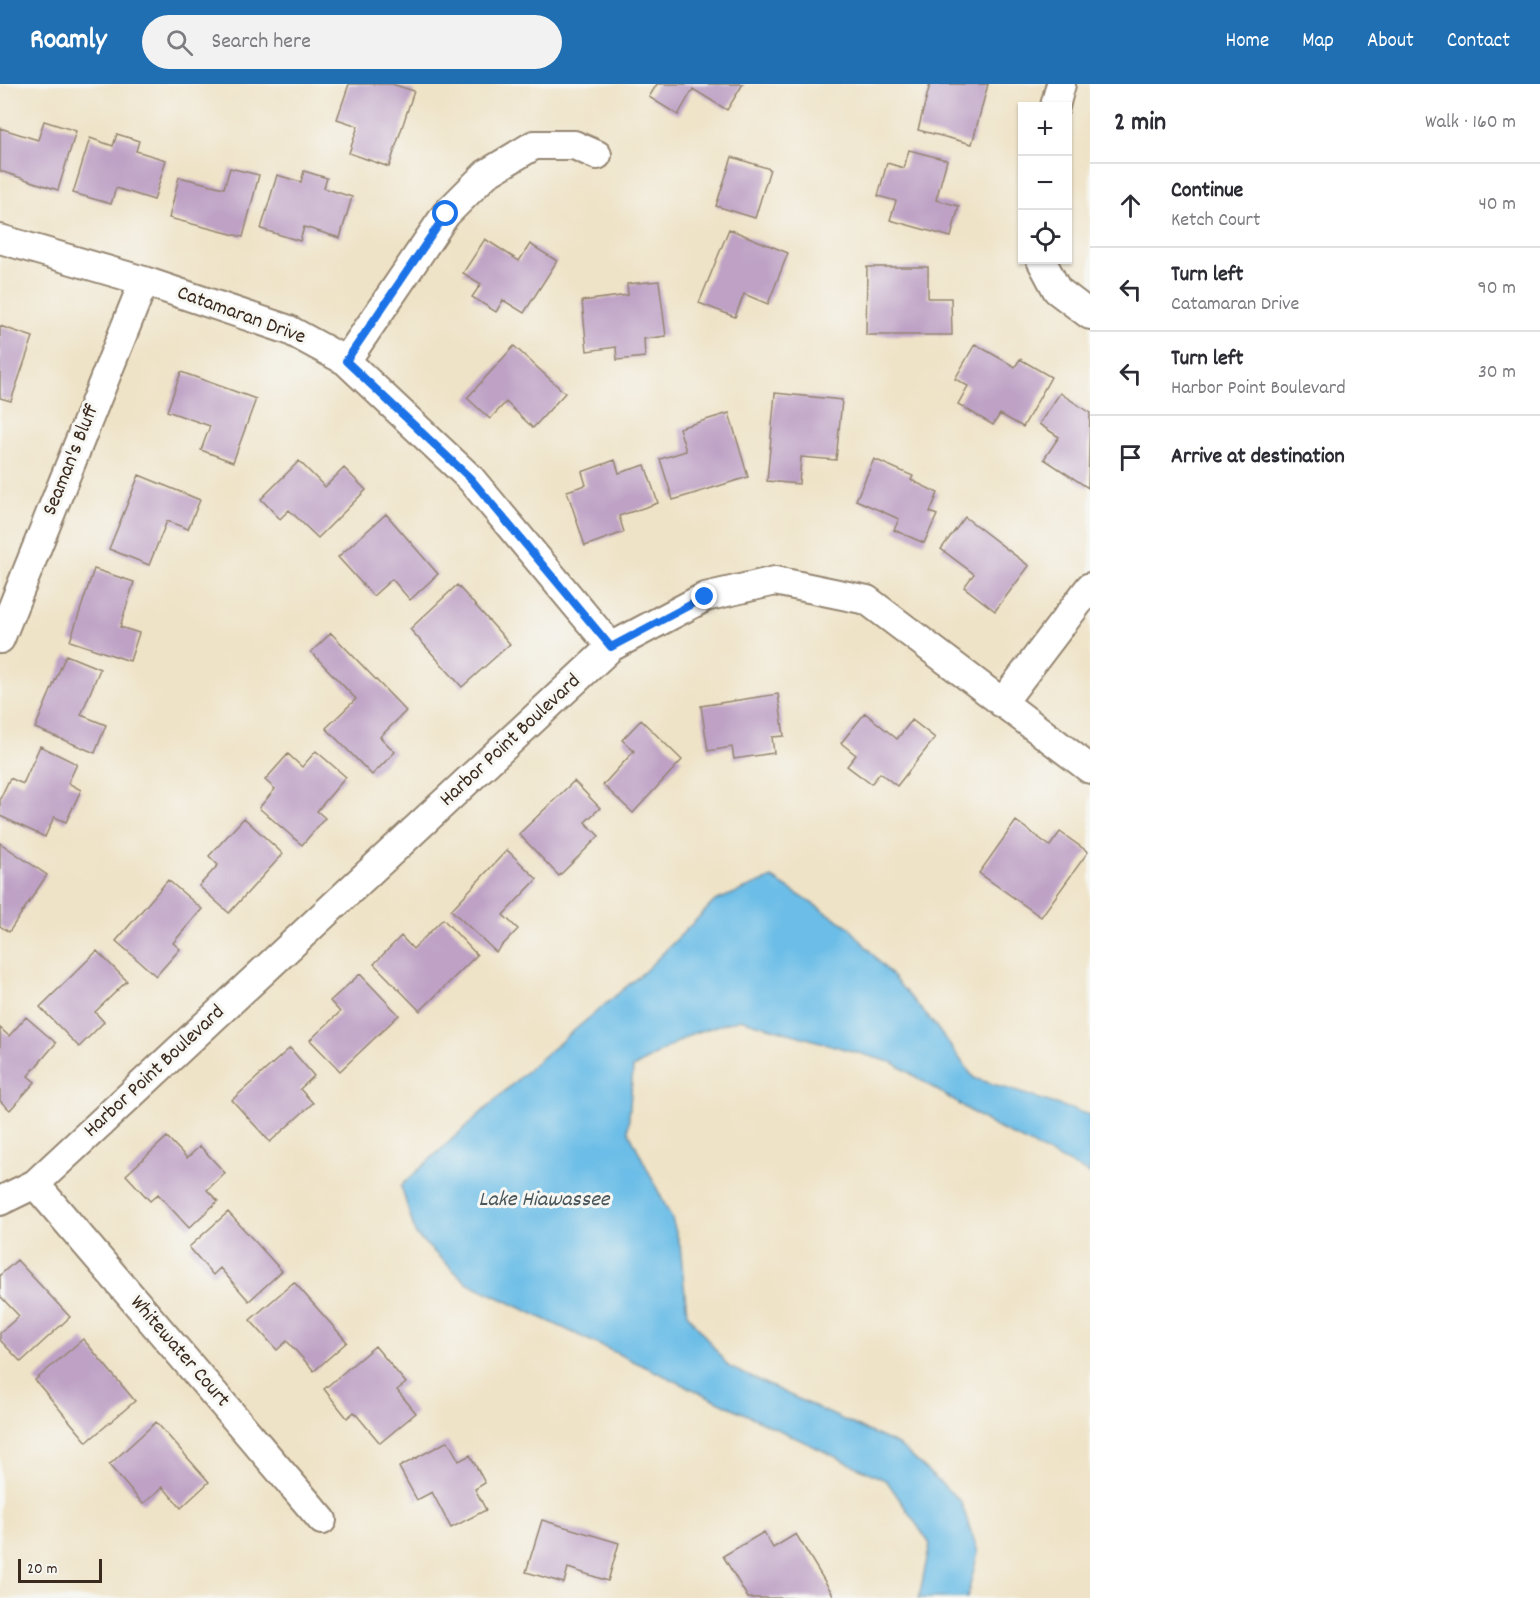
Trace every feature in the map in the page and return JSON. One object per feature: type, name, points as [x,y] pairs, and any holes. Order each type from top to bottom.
[{"type":"street","points":[[1055,102],[1061,84]]},
{"type":"street","points":[[346,361],[446,214],[486,174],[534,144],[574,145],[597,155]]},
{"type":"street","name":"Catamaran Drive","points":[[0,239],[144,281],[289,330],[346,361],[471,479],[611,647]]},
{"type":"street","points":[[1043,264],[1057,290],[1090,315]]},
{"type":"street","name":"Seaman's Bluff","points":[[0,639],[144,281]]},
{"type":"street","name":"Harbor Point Boulevard","points":[[0,1201],[35,1184],[611,647],[705,597],[775,581],[867,600],[1090,769]]},
{"type":"street","points":[[1002,703],[1090,587]]},
{"type":"street","name":"Whitewater Court","points":[[35,1184],[322,1520]]},
{"type":"water","name":"Lake Hiawassee","points":[[772,878],[848,926],[934,1024],[974,1078],[1090,1115],[1090,1174],[994,1126],[894,1063],[740,1019],[691,1034],[633,1068],[628,1130],[672,1219],[680,1245],[687,1313],[729,1367],[900,1446],[961,1502],[978,1552],[967,1598],[919,1598],[930,1544],[887,1481],[466,1282],[416,1235],[401,1186],[540,1059],[645,971],[715,901]]},
{"type":"building","points":[[349,84],[392,84],[414,91],[389,167],[349,153],[358,126],[337,119]]},
{"type":"building","points":[[657,84],[743,84],[727,110],[693,89],[678,115],[649,97]]},
{"type":"building","points":[[930,84],[988,84],[972,144],[918,130]]},
{"type":"building","points":[[44,121],[76,131],[58,190],[0,171],[0,128],[38,140]]},
{"type":"building","points":[[117,134],[139,141],[136,151],[166,160],[154,200],[116,188],[111,204],[73,193],[90,138],[113,146]]},
{"type":"building","points":[[909,150],[947,160],[936,200],[959,206],[951,237],[890,220],[896,201],[878,196],[887,163],[904,168]]},
{"type":"building","points":[[732,157],[770,169],[755,218],[716,206]]},
{"type":"building","points":[[230,168],[259,175],[243,237],[169,218],[179,177],[224,188]]},
{"type":"building","points":[[304,171],[327,178],[324,188],[352,197],[340,238],[304,227],[300,241],[261,229],[277,175],[301,182]]},
{"type":"building","points":[[729,229],[788,253],[768,304],[744,294],[735,317],[699,303]]},
{"type":"building","points":[[485,239],[519,261],[530,244],[557,261],[524,313],[503,300],[496,312],[472,297],[481,284],[463,273]]},
{"type":"building","points":[[867,267],[928,267],[928,298],[951,298],[952,335],[866,335]]},
{"type":"building","points":[[659,281],[666,336],[644,339],[645,357],[617,360],[616,347],[587,351],[582,301],[628,295],[627,284]]},
{"type":"building","points":[[0,326],[33,337],[11,401],[0,398]]},
{"type":"building","points":[[975,344],[1015,367],[1020,359],[1051,377],[1023,427],[1000,414],[993,425],[958,404],[968,386],[955,379]]},
{"type":"building","points":[[514,346],[565,393],[533,428],[506,402],[490,419],[467,398]]},
{"type":"building","points":[[181,372],[256,399],[233,462],[201,450],[210,426],[167,411]]},
{"type":"building","points":[[775,393],[842,400],[836,460],[801,457],[799,484],[767,481]]},
{"type":"building","points":[[1060,393],[1090,413],[1088,488],[1044,459],[1059,437],[1039,424]]},
{"type":"building","points":[[729,413],[748,477],[673,500],[660,459],[686,451],[679,428]]},
{"type":"building","points":[[874,459],[913,476],[911,480],[938,493],[930,512],[937,515],[924,543],[894,530],[899,519],[856,500]]},
{"type":"building","points":[[615,460],[619,473],[645,465],[658,503],[619,516],[624,532],[585,546],[567,491],[586,485],[582,472]]},
{"type":"building","points":[[299,461],[325,487],[344,468],[366,490],[318,538],[289,510],[280,519],[261,499]]},
{"type":"building","points":[[139,475],[200,500],[188,529],[167,521],[149,565],[109,549]]},
{"type":"building","points":[[386,514],[438,574],[410,600],[392,579],[373,596],[338,557]]},
{"type":"building","points":[[965,517],[1029,566],[995,611],[964,587],[974,574],[941,549]]},
{"type":"building","points":[[94,569],[134,582],[120,627],[139,633],[130,661],[70,641]]},
{"type":"building","points":[[457,585],[510,644],[462,687],[410,629]]},
{"type":"building","points":[[331,633],[406,711],[380,737],[395,752],[372,775],[326,728],[356,699],[311,652]]},
{"type":"building","points":[[66,655],[100,669],[81,715],[106,725],[95,753],[35,728]]},
{"type":"building","points":[[778,694],[784,736],[772,737],[774,753],[734,759],[732,747],[708,751],[701,706]]},
{"type":"building","points":[[865,713],[897,739],[912,720],[935,738],[897,786],[880,773],[871,784],[847,766],[856,755],[841,743]]},
{"type":"building","points":[[641,720],[682,760],[633,813],[603,785],[634,751],[622,740]]},
{"type":"building","points":[[40,746],[77,764],[68,783],[81,790],[66,822],[54,817],[45,837],[0,816],[0,799],[10,778],[23,784]]},
{"type":"building","points":[[316,751],[346,777],[317,811],[325,818],[302,845],[259,808],[275,789],[265,780],[288,754],[302,767]]},
{"type":"building","points":[[574,781],[600,808],[585,822],[599,836],[559,876],[519,834]]},
{"type":"building","points":[[244,818],[283,854],[229,913],[199,886],[218,865],[209,856]]},
{"type":"building","points":[[1016,821],[1050,846],[1060,832],[1088,852],[1041,917],[979,873]]},
{"type":"building","points":[[0,843],[47,875],[9,932],[0,926]]},
{"type":"building","points":[[507,850],[537,879],[503,915],[518,929],[496,952],[451,910]]},
{"type":"building","points":[[168,880],[202,909],[173,943],[180,949],[156,976],[116,941]]},
{"type":"building","points":[[443,919],[477,955],[420,1011],[374,964],[401,936],[413,949]]},
{"type":"building","points":[[97,951],[127,981],[95,1012],[104,1022],[79,1047],[40,1007]]},
{"type":"building","points":[[360,974],[399,1015],[340,1071],[310,1040],[340,1012],[330,1001]]},
{"type":"building","points":[[26,1017],[56,1043],[28,1076],[35,1082],[10,1110],[0,1101],[0,1028],[9,1036]]},
{"type":"building","points":[[290,1048],[314,1076],[300,1089],[313,1103],[270,1142],[232,1100]]},
{"type":"building","points":[[167,1137],[187,1158],[200,1146],[225,1173],[207,1190],[218,1201],[189,1228],[158,1194],[150,1201],[126,1175]]},
{"type":"building","points":[[228,1212],[282,1271],[249,1301],[220,1268],[213,1275],[189,1247]]},
{"type":"building","points":[[17,1260],[70,1317],[21,1362],[0,1340],[0,1333],[19,1316],[0,1296],[0,1275]]},
{"type":"building","points":[[294,1282],[347,1342],[314,1371],[287,1341],[277,1350],[250,1320]]},
{"type":"building","points":[[83,1339],[135,1401],[87,1442],[35,1380]]},
{"type":"building","points":[[375,1346],[406,1383],[397,1390],[416,1413],[380,1443],[354,1412],[347,1418],[324,1389]]},
{"type":"building","points":[[156,1422],[209,1482],[181,1508],[163,1487],[143,1504],[109,1465]]},
{"type":"building","points":[[448,1441],[459,1461],[470,1455],[485,1483],[475,1489],[486,1510],[451,1528],[432,1492],[417,1500],[399,1467]]},
{"type":"building","points":[[542,1520],[619,1543],[608,1581],[568,1568],[564,1583],[526,1572]]},
{"type":"building","points":[[764,1532],[773,1548],[796,1534],[835,1598],[748,1598],[723,1556]]},
{"type":"route","points":[[446,214],[346,361],[471,479],[611,647],[705,597]]}]
